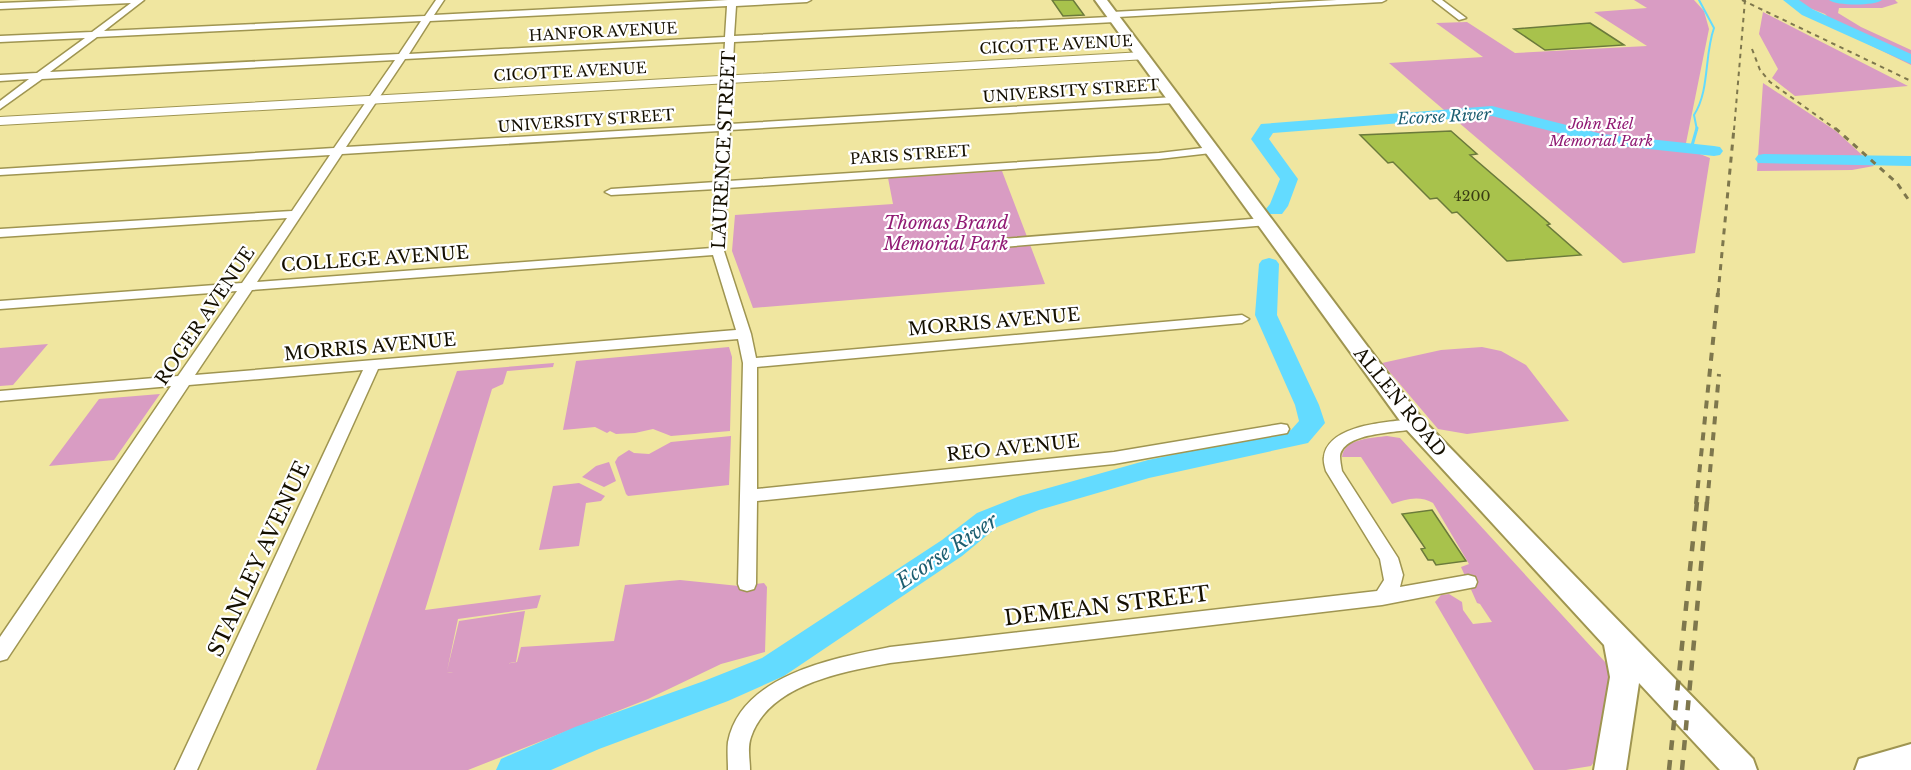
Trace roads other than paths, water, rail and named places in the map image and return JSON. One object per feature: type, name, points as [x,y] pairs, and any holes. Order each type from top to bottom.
[{"type":"main road","name":"ALLEN ROAD","points":[[1101,0],[1414,424],[1741,770]]},
{"type":"main road","points":[[1610,770],[1625,677],[1618,641]]},
{"type":"main road","points":[[1871,770],[1911,759]]},
{"type":"street","points":[[0,6],[140,0]]},
{"type":"street","points":[[0,106],[140,0]]},
{"type":"street","name":"ROGER AVENUE","points":[[0,652],[440,0]]},
{"type":"street","points":[[0,39],[807,0]]},
{"type":"street","name":"HANFOR AVENUE","points":[[0,78],[730,39],[1382,0]]},
{"type":"street","points":[[1437,0],[1462,18]]},
{"type":"street","name":"LAURENCE STREET","points":[[732,2],[718,251],[744,334],[750,363],[747,584]]},
{"type":"street","name":"CICOTTE AVENUE","points":[[0,121],[1143,56]]},
{"type":"street","name":"UNIVERSITY STREET","points":[[0,172],[1174,100]]},
{"type":"street","name":"PARIS STREET","points":[[611,192],[1211,150]]},
{"type":"street","points":[[0,233],[296,213]]},
{"type":"street","points":[[1002,243],[1264,222]]},
{"type":"street","name":"COLLEGE AVENUE","points":[[0,305],[718,251]]},
{"type":"street","name":"MORRIS AVENUE","points":[[750,363],[1242,319]]},
{"type":"street","name":"MORRIS AVENUE","points":[[0,396],[744,334]]},
{"type":"street","name":"STANLEY AVENUE","points":[[186,770],[372,366]]},
{"type":"street","points":[[1382,598],[1392,588],[1395,571],[1330,462],[1333,448],[1343,439],[1365,432],[1414,424]]},
{"type":"street","name":"REO AVENUE","points":[[748,496],[1114,458],[1281,429]]},
{"type":"street","name":"DEMEAN STREET","points":[[740,770],[740,736],[748,719],[760,704],[782,688],[806,676],[852,662],[890,655],[1382,598],[1467,582]]},
{"type":"waterway","points":[[1697,129],[1694,115],[1705,84],[1714,28],[1699,0]]},
{"type":"waterway","name":"Ecorse River","points":[[1792,0],[1790,0],[1807,12],[1911,60]]},
{"type":"waterway","name":"Ecorse River","points":[[1836,0],[1875,0]]},
{"type":"waterway","name":"Ecorse River","points":[[1275,210],[1279,206],[1289,179],[1260,139],[1267,128],[1492,111],[1602,139],[1714,151]]},
{"type":"waterway","points":[[1691,149],[1697,129]]},
{"type":"waterway","name":"Ecorse River","points":[[1764,159],[1911,161]]},
{"type":"waterway","name":"Ecorse River","points":[[513,770],[587,738],[716,691],[773,667],[952,548],[987,520],[1030,503],[1148,469],[1299,437],[1312,423],[1307,405],[1266,315],[1269,264]]},
{"type":"railway","points":[[1734,130],[1745,1]]},
{"type":"railway","points":[[1745,1],[1911,81]]},
{"type":"railway","points":[[1752,49],[1760,70],[1770,82],[1837,130]]},
{"type":"railway","points":[[1718,294],[1734,128]]},
{"type":"railway","points":[[1835,128],[1897,183],[1908,199]]},
{"type":"railway","points":[[1696,504],[1718,293]]},
{"type":"railway","points":[[1707,504],[1719,374]]},
{"type":"railway","points":[[1669,770],[1697,502]]},
{"type":"railway","points":[[1682,770],[1707,502]]},
{"type":"park label","name":"John Riel Memorial Park","points":[[1601,132]]},
{"type":"park label","name":"Thomas Brand Memorial Park","points":[[946,233]]}]
